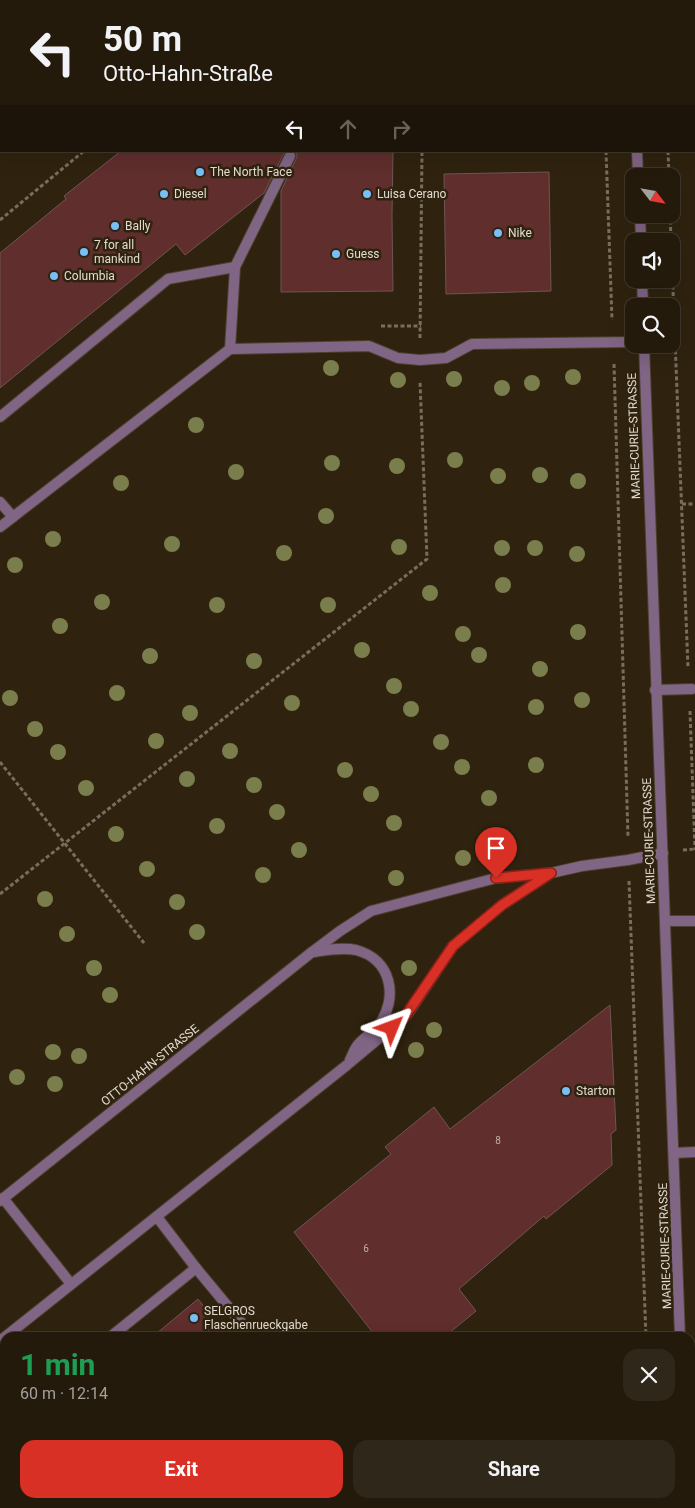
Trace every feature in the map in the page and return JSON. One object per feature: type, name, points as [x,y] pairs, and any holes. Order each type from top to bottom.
[{"type":"street","points":[[637,152],[638,168]]},
{"type":"street","points":[[230,348],[235,267],[290,156]]},
{"type":"street","points":[[0,417],[168,279],[235,267]]},
{"type":"street","points":[[0,527],[230,348],[369,346],[398,358],[420,360],[446,358],[472,344],[625,342]]},
{"type":"street","name":"MARIE-CURIE-STRASSE","points":[[644,353],[655,690],[663,853],[680,1332]]},
{"type":"street","points":[[0,502],[13,517]]},
{"type":"street","points":[[655,690],[691,689]]},
{"type":"street","name":"OTTO-HAHN-STRASSE","points":[[71,1284],[1,1198],[340,931],[371,911],[496,878],[551,873],[663,853]]},
{"type":"street","name":"OTTO-HAHN-STRASSE","points":[[11,1332],[347,1066],[406,1015],[453,946],[502,905],[551,873]]},
{"type":"street","points":[[665,921],[695,921]]},
{"type":"street","name":"OTTO-HAHN-STRASSE","points":[[312,952],[338,948],[356,950],[374,958],[384,968],[391,987],[388,1007],[380,1024],[357,1047],[347,1066]]},
{"type":"street","points":[[674,1153],[695,1152]]},
{"type":"street","points":[[157,1216],[196,1268],[249,1332]]},
{"type":"street","points":[[116,1332],[196,1268]]},
{"type":"path","points":[[0,220],[83,152]]},
{"type":"path","points":[[0,894],[428,559],[420,360],[422,152]]},
{"type":"path","points":[[606,152],[628,860],[646,1332]]},
{"type":"path","points":[[668,152],[669,168]]},
{"type":"path","points":[[670,223],[691,689],[695,850]]},
{"type":"path","points":[[682,504],[695,504]]},
{"type":"path","points":[[0,762],[144,943]]},
{"type":"building","points":[[120,152],[284,152],[264,193],[185,255],[176,244],[0,388],[0,253],[66,199],[64,196]]},
{"type":"building","name":"Guess","points":[[296,152],[393,152],[393,291],[281,292],[281,191],[297,155]]},
{"type":"building","name":"Nike","points":[[549,172],[551,291],[446,294],[444,174]]},
{"type":"building","points":[[610,1005],[616,1130],[611,1134],[612,1165],[546,1219],[544,1216],[459,1289],[476,1311],[450,1332],[372,1332],[294,1232],[391,1154],[385,1147],[434,1107],[450,1129]]},
{"type":"building","name":"SELGROS Flaschenrueckgabe","points":[[198,1299],[224,1332],[158,1332]]},
{"type":"place","name":"The North Face","points":[[200,172]]},
{"type":"place","name":"Diesel","points":[[164,194]]},
{"type":"place","name":"Luisa Cerano","points":[[367,194]]},
{"type":"place","name":"Bally","points":[[115,226]]},
{"type":"place","name":"Nike","points":[[498,233]]},
{"type":"place","name":"7 for all mankind","points":[[84,252]]},
{"type":"place","name":"Guess","points":[[336,254]]},
{"type":"place","name":"Columbia","points":[[54,276]]},
{"type":"place","name":"Starton","points":[[566,1091]]},
{"type":"place","name":"SELGROS Flaschenrueckgabe","points":[[194,1318]]},
{"type":"route","points":[[392,1028],[406,1015],[453,946],[502,905],[551,873],[496,878]]}]
